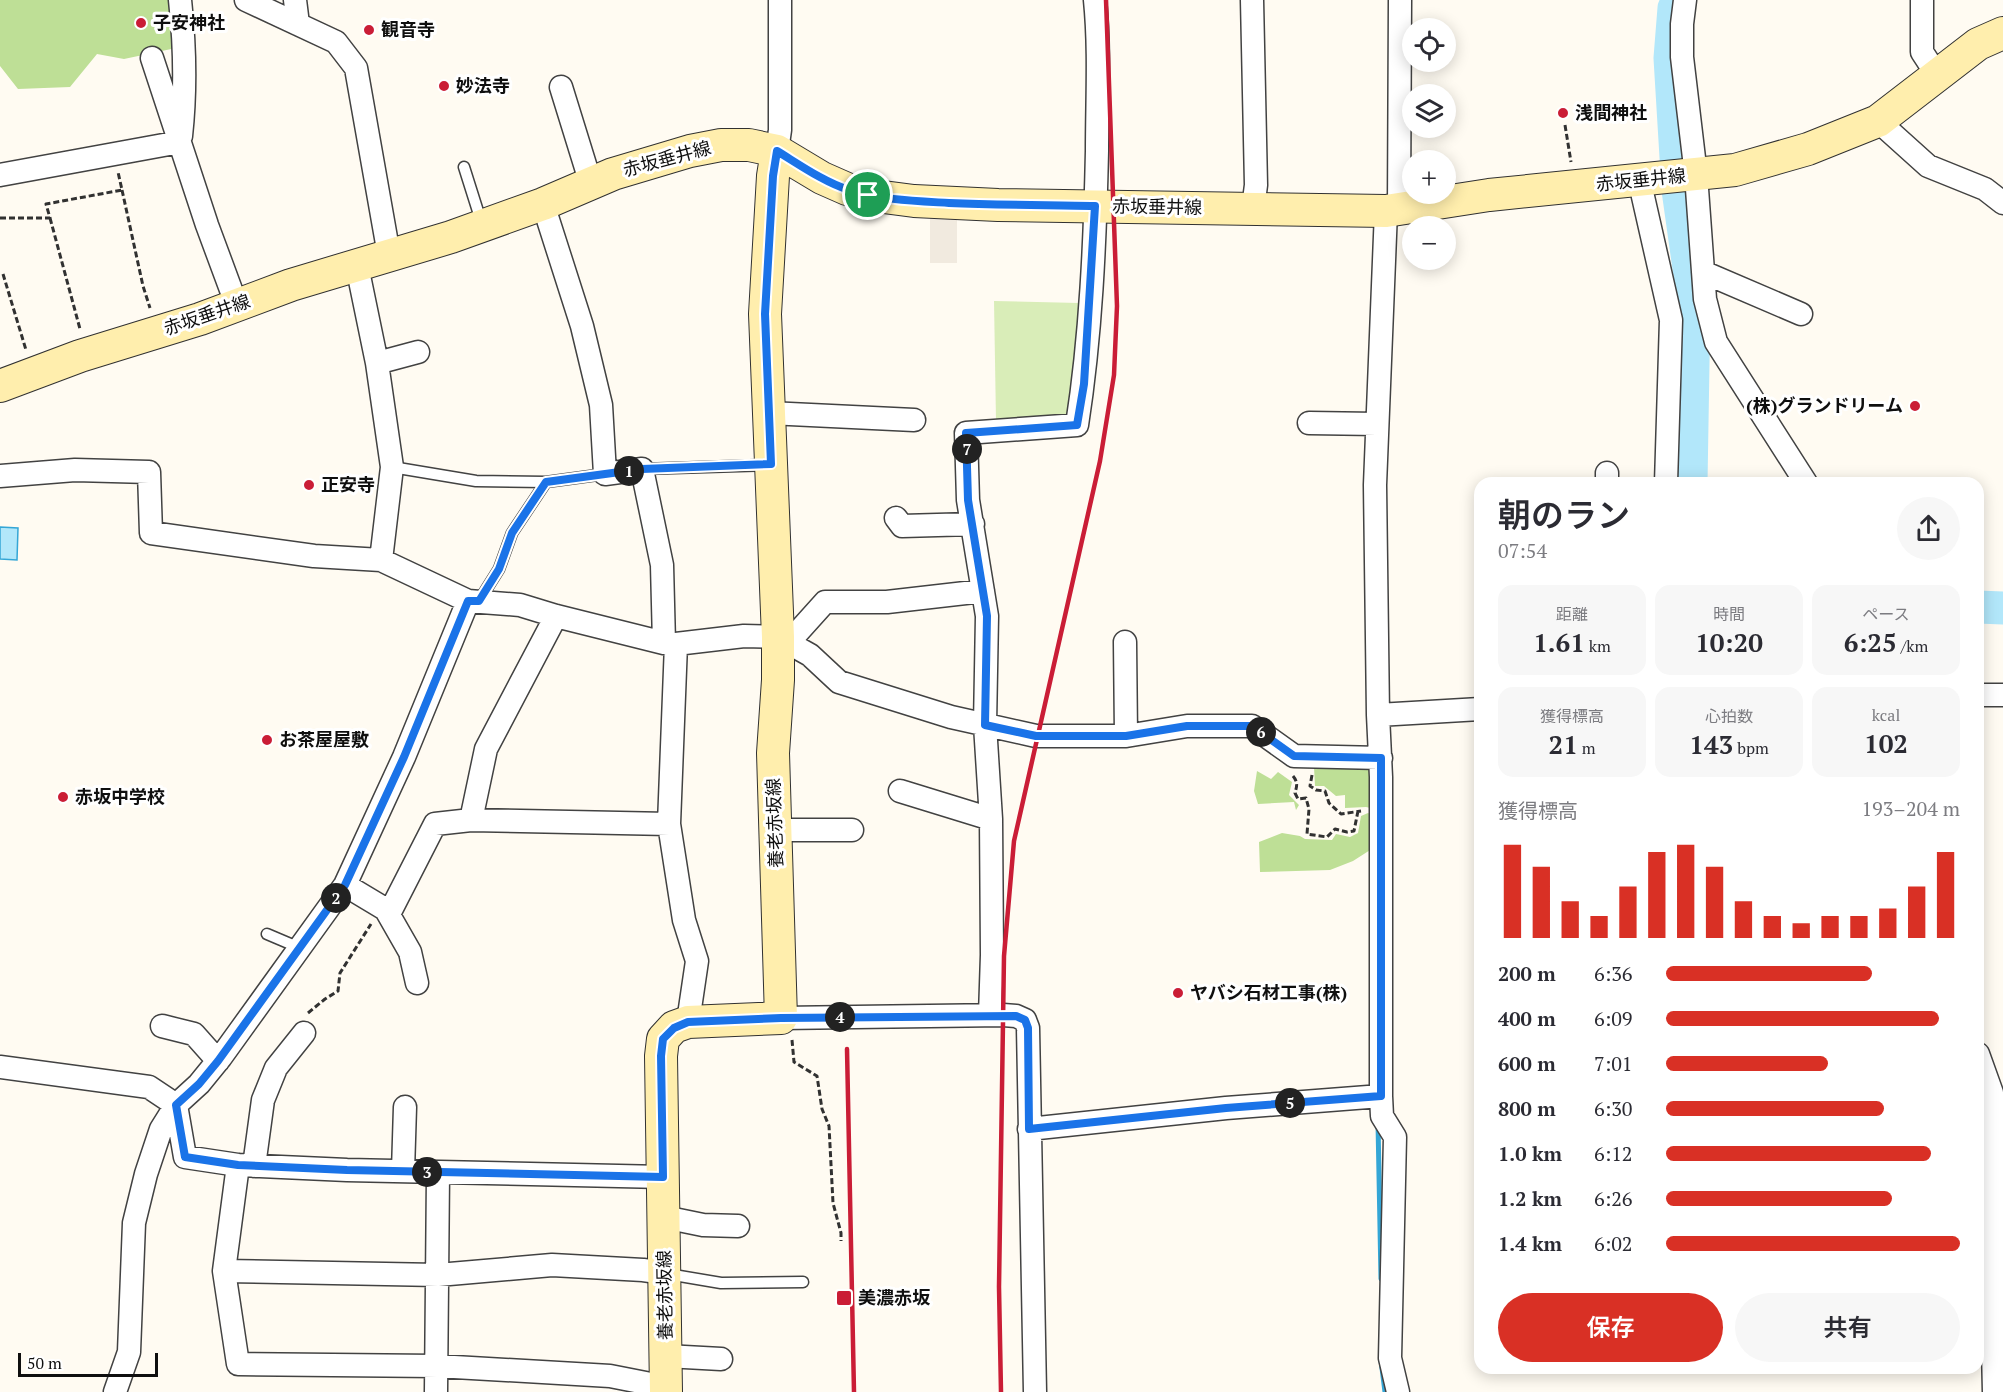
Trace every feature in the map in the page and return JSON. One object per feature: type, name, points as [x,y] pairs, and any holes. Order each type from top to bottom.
[{"type":"main road","name":"赤坂垂井線","points":[[0,386],[88,354],[237,306],[291,285],[482,226],[543,204],[613,174],[690,151],[721,145],[749,145],[777,151],[822,178],[847,189],[868,195],[914,201],[1392,210],[1489,195],[1735,170],[1808,149],[1878,121],[1978,44],[2003,33]]},
{"type":"main road","name":"養老赤坂線","points":[[777,151],[773,176],[765,314],[771,464],[784,639],[778,680],[773,753],[781,1018]]},
{"type":"main road","points":[[688,1022],[781,1018]]},
{"type":"main road","name":"養老赤坂線","points":[[666,1389],[661,1056],[663,1039],[674,1028],[688,1022]]},
{"type":"street","points":[[180,0],[184,38],[185,97],[180,142]]},
{"type":"street","points":[[246,0],[336,42],[356,68],[389,255]]},
{"type":"street","points":[[295,0],[298,24]]},
{"type":"street","points":[[777,151],[780,130],[780,0]]},
{"type":"street","points":[[990,1016],[991,819],[985,725],[987,616],[968,500],[966,433],[1077,425],[1084,384],[1095,206],[1099,38],[1095,0]]},
{"type":"street","points":[[1252,0],[1256,186],[1253,208]]},
{"type":"street","points":[[1398,1392],[1390,1358],[1395,1137],[1382,1116],[1369,812],[1381,758],[1378,715],[1375,485],[1392,210],[1400,0]]},
{"type":"street","points":[[1666,477],[1671,320],[1671,176],[1685,0]]},
{"type":"street","points":[[1922,0],[1922,52],[1937,75]]},
{"type":"street","points":[[152,58],[207,225],[237,306]]},
{"type":"street","points":[[561,87],[591,184]]},
{"type":"street","points":[[1878,121],[1928,166],[1985,189],[2003,203]]},
{"type":"street","points":[[0,175],[180,142]]},
{"type":"street","points":[[1671,176],[1703,272],[1705,299],[1716,342],[1802,477]]},
{"type":"street","points":[[543,204],[582,327],[601,405],[605,474],[642,469],[662,565],[670,644],[669,824],[684,920],[697,961],[688,1022]]},
{"type":"street","points":[[357,266],[377,363],[392,467],[381,560]]},
{"type":"street","points":[[1703,272],[1801,314]]},
{"type":"street","points":[[377,363],[418,352]]},
{"type":"street","points":[[769,413],[914,420]]},
{"type":"street","points":[[1309,423],[1377,424]]},
{"type":"street","points":[[0,476],[75,470],[149,471],[151,533],[314,556],[381,560],[474,601],[520,605],[670,644],[744,636],[784,639],[810,655],[839,682],[951,717],[1036,736],[1126,736],[1187,726],[1252,726],[1294,756],[1381,758]]},
{"type":"street","points":[[896,518],[902,526],[973,524]]},
{"type":"street","points":[[784,639],[825,602],[887,602],[983,591]]},
{"type":"street","points":[[115,1392],[129,1353],[135,1223],[146,1174],[161,1129],[176,1105],[199,1084],[218,1061],[345,885],[474,601]]},
{"type":"street","points":[[471,820],[486,748],[556,616]]},
{"type":"street","points":[[1125,642],[1126,736]]},
{"type":"street","points":[[1984,695],[2003,695]]},
{"type":"street","points":[[1378,715],[1474,709]]},
{"type":"street","points":[[900,791],[991,819]]},
{"type":"street","points":[[345,885],[390,912],[435,824],[471,820],[669,824]]},
{"type":"street","points":[[776,830],[852,830]]},
{"type":"street","points":[[384,909],[410,952],[417,983]]},
{"type":"street","points":[[781,1018],[1016,1016],[1025,1020],[1028,1028],[1035,1392]]},
{"type":"street","points":[[162,1026],[194,1034],[218,1061]]},
{"type":"street","points":[[304,1033],[276,1068],[263,1100],[246,1165],[224,1271],[238,1364],[437,1366],[527,1382],[610,1376],[666,1389]]},
{"type":"street","points":[[0,1067],[149,1087],[176,1105],[185,1157],[246,1165],[438,1173],[663,1177]]},
{"type":"street","points":[[1984,1071],[1992,1093],[1999,1142],[1998,1305],[1994,1392]]},
{"type":"street","points":[[1029,1129],[1226,1108],[1381,1096]]},
{"type":"street","points":[[403,1171],[405,1107]]},
{"type":"street","points":[[436,1392],[438,1173]]},
{"type":"street","points":[[664,1217],[703,1225],[738,1226]]},
{"type":"street","points":[[224,1271],[438,1275],[552,1265],[665,1273]]},
{"type":"street","points":[[666,1356],[722,1359]]},
{"type":"lane","points":[[464,167],[482,226]]},
{"type":"lane","points":[[642,469],[771,464]]},
{"type":"lane","points":[[392,467],[476,481],[546,482],[605,474]]},
{"type":"lane","points":[[474,601],[499,569],[512,533],[546,482]]},
{"type":"lane","points":[[267,934],[301,948]]},
{"type":"lane","points":[[665,1273],[722,1283],[803,1282]]},
{"type":"path","points":[[1565,126],[1575,187]]},
{"type":"path","points":[[114,154],[143,286],[158,332]]},
{"type":"path","points":[[88,354],[46,204],[122,190]]},
{"type":"path","points":[[0,218],[50,218]]},
{"type":"path","points":[[3,274],[33,374]]},
{"type":"path","points":[[1311,765],[1310,786],[1316,790],[1325,791],[1329,803],[1341,813],[1369,812]]},
{"type":"path","points":[[1297,770],[1292,775],[1296,780],[1295,793],[1298,799],[1306,798],[1309,809],[1307,834],[1327,837],[1335,829],[1354,831],[1369,812]]},
{"type":"path","points":[[304,1033],[300,1027],[309,1012],[338,991],[340,973],[384,909]]},
{"type":"path","points":[[781,1018],[792,1035],[794,1062],[817,1076],[822,1108],[829,1126],[833,1203],[841,1241]]},
{"type":"green space","points":[[0,0],[172,0],[176,48],[124,59],[97,54],[70,87],[18,89],[0,66]]},
{"type":"green space","points":[[994,301],[1079,303],[1074,417],[996,421]]},
{"type":"green space","points":[[1374,761],[1375,809],[1345,808],[1345,795],[1336,796],[1324,786],[1315,786],[1314,767]]},
{"type":"green space","points":[[1257,771],[1271,779],[1278,772],[1292,782],[1289,795],[1299,805],[1296,810],[1294,802],[1258,804],[1254,791]]},
{"type":"green space","points":[[1368,813],[1378,818],[1378,845],[1353,861],[1330,870],[1260,872],[1259,842],[1282,833],[1305,839],[1332,840],[1336,834],[1350,837],[1358,833],[1361,816]]},
{"type":"shaded area","points":[[930,212],[957,212],[957,263],[930,263]]},
{"type":"water","points":[[0,527],[18,528],[17,560],[0,559]]},
{"type":"waterway","points":[[1674,8],[1670,58],[1678,190],[1694,304],[1691,477]]},
{"type":"waterway","points":[[1984,607],[2003,608]]},
{"type":"waterway","points":[[1378,1123],[1381,1279]]},
{"type":"waterway","points":[[1381,1360],[1385,1392]]},
{"type":"railway","points":[[1001,1392],[999,1287],[1004,956],[1014,841],[1100,461],[1114,375],[1117,306],[1106,0]]},
{"type":"railway","points":[[847,1049],[854,1392]]},
{"type":"place","name":"子安神社","points":[[141,23]]},
{"type":"place","name":"観音寺","points":[[369,30]]},
{"type":"place","name":"妙法寺","points":[[444,86]]},
{"type":"place","name":"浅間神社","points":[[1563,113]]},
{"type":"place","name":"(株)グランドリーム","points":[[1915,406]]},
{"type":"place","name":"正安寺","points":[[309,485]]},
{"type":"place","name":"お茶屋屋敷","points":[[267,740]]},
{"type":"place","name":"赤坂中学校","points":[[63,797]]},
{"type":"place","name":"ヤバシ石材工事(株)","points":[[1178,993]]},
{"type":"place","name":"美濃赤坂","points":[[844,1298]]},
{"type":"route","points":[[777,151],[822,178],[868,195],[914,201],[1095,206],[1084,384],[1077,425],[966,433],[968,500],[987,616],[985,725],[1036,736],[1126,736],[1187,726],[1252,726],[1294,756],[1381,758],[1381,1096],[1226,1108],[1029,1129],[1028,1028],[1025,1020],[1016,1016],[781,1018],[688,1022],[674,1028],[663,1039],[661,1056],[663,1177],[347,1170],[238,1165],[185,1157],[176,1105],[199,1084],[218,1061],[345,885],[404,757],[468,601],[479,601],[499,569],[512,533],[546,482],[642,469],[771,464],[765,314],[773,176],[777,151]]}]
